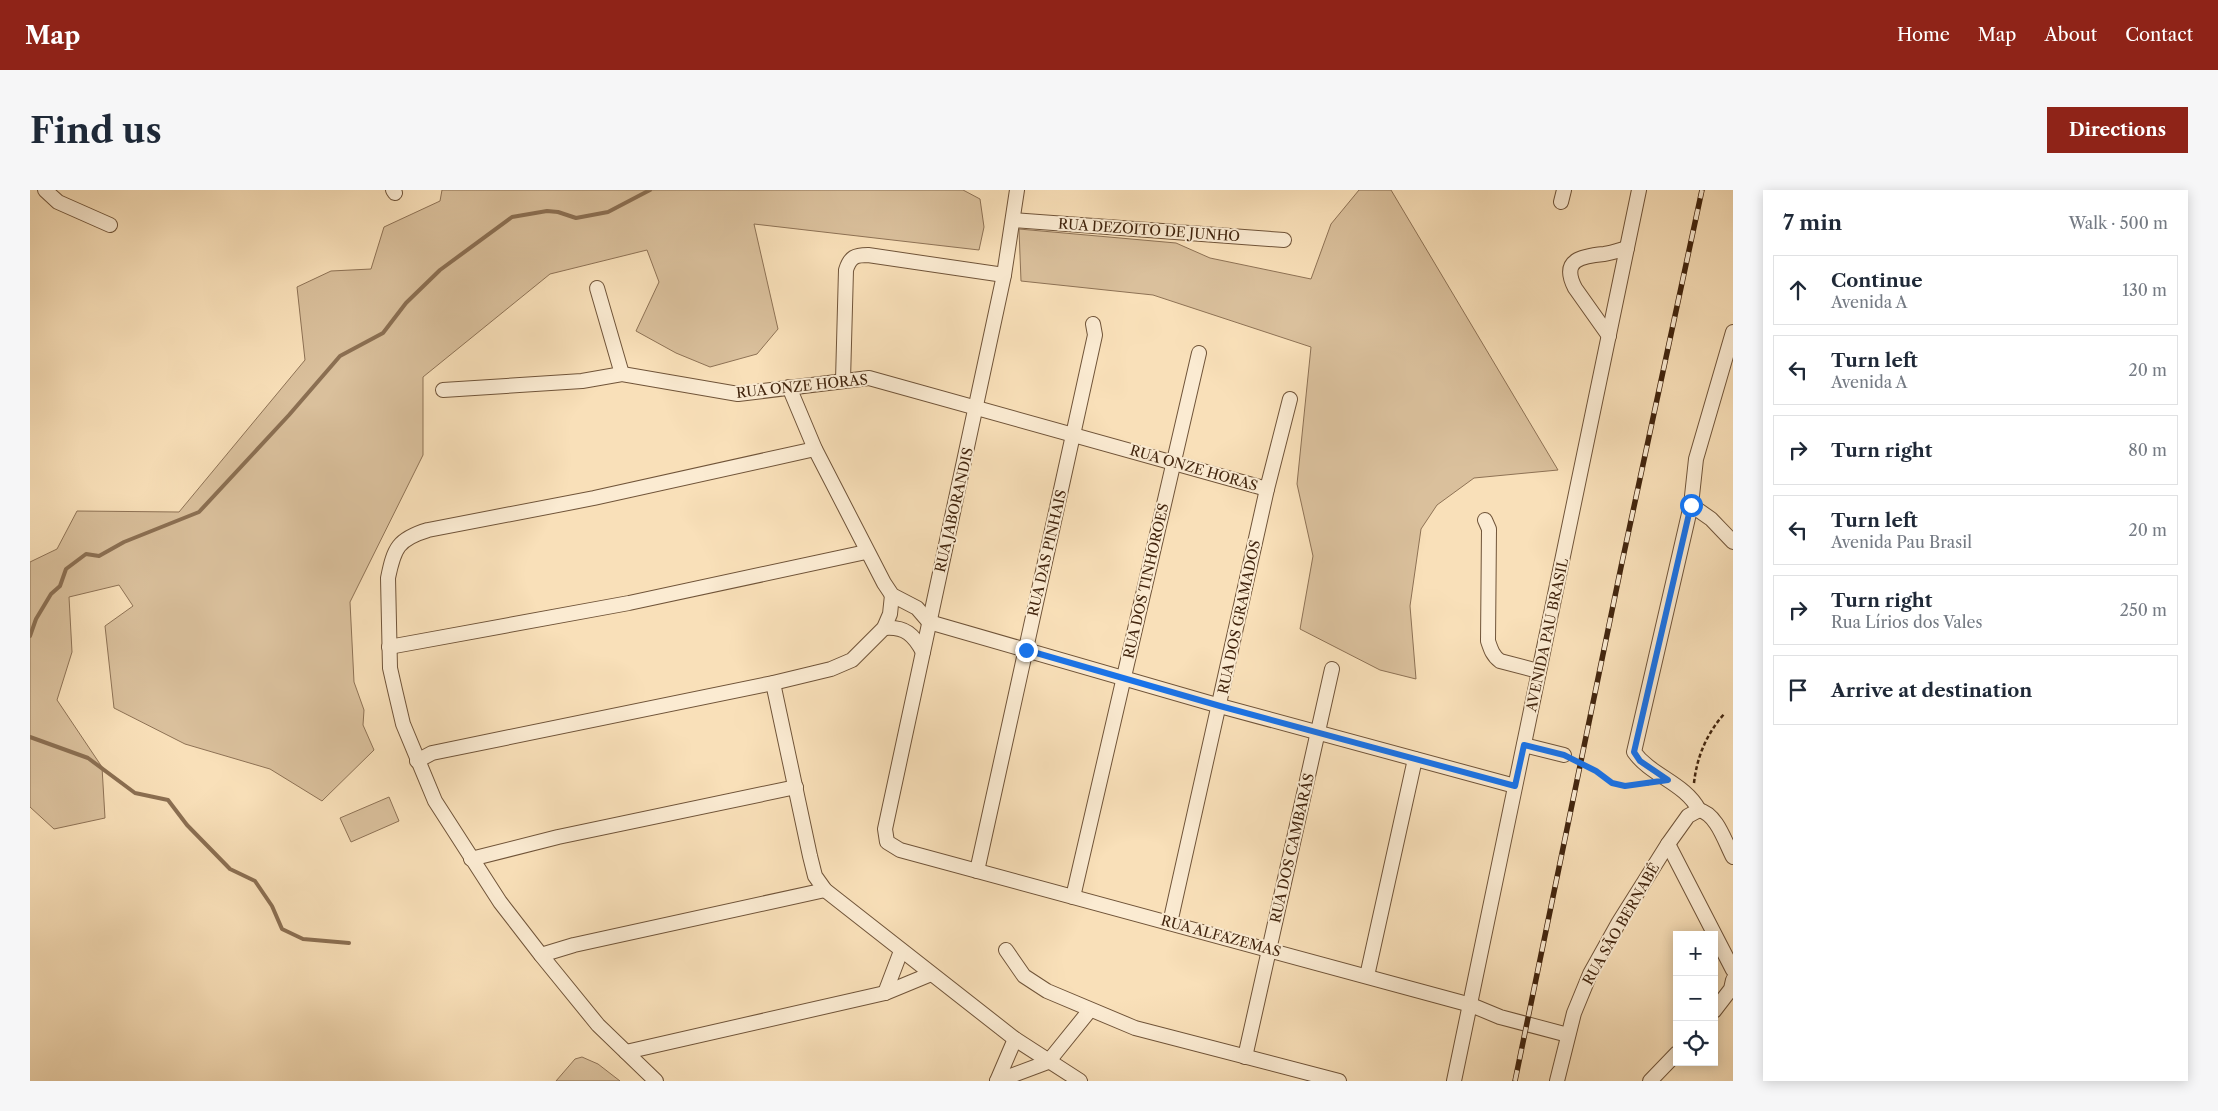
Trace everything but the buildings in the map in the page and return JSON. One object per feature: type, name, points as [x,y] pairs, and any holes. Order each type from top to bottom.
[{"type":"street","points":[[45,190],[58,202],[110,226]]},
{"type":"street","name":"RUA JABORANDIS","points":[[885,829],[977,407],[1004,275],[1017,190]]},
{"type":"street","name":"AVENIDA PAU BRASIL","points":[[1454,1081],[1639,190]]},
{"type":"street","name":"RUA DEZOITO DE JUNHO","points":[[1013,220],[1284,240]]},
{"type":"street","points":[[1609,336],[1575,288],[1570,268],[1576,259],[1587,255],[1606,254],[1627,248]]},
{"type":"street","points":[[843,380],[846,270],[851,258],[857,255],[868,255],[1004,275]]},
{"type":"street","points":[[597,288],[622,374]]},
{"type":"street","name":"RUA DAS PINHAIS","points":[[977,870],[1074,434],[1095,335],[1093,324]]},
{"type":"street","points":[[1733,332],[1696,459],[1691,505],[1634,752],[1640,761],[1668,780],[1713,820],[1733,857]]},
{"type":"street","name":"RUA DOS TINHOROES","points":[[1073,897],[1199,353]]},
{"type":"street","name":"RUA ONZE HORAS","points":[[443,390],[582,381],[622,374],[738,394],[843,380],[880,379],[1267,490]]},
{"type":"street","points":[[790,387],[815,449],[866,552],[892,595],[917,608],[929,622],[1220,706],[1515,786]]},
{"type":"street","name":"RUA DOS GRAMADOS","points":[[1170,923],[1267,490],[1290,399]]},
{"type":"street","points":[[656,1081],[598,1025],[541,955],[500,902],[435,801],[403,724],[390,668],[388,578],[399,544],[412,535],[474,520],[594,498],[815,449]]},
{"type":"street","points":[[1691,505],[1711,519],[1733,542]]},
{"type":"street","points":[[1485,520],[1490,529],[1488,641],[1495,658],[1500,661],[1538,671]]},
{"type":"street","points":[[389,647],[629,603],[866,552]]},
{"type":"street","points":[[417,761],[432,753],[773,683],[832,669],[852,660],[884,628],[890,614],[892,595]]},
{"type":"street","points":[[884,628],[894,627],[908,631],[915,638],[923,652]]},
{"type":"street","name":"RUA DOS CAMBARÁS","points":[[1245,1056],[1332,669]]},
{"type":"street","points":[[773,683],[815,876],[825,890],[1015,1039],[1080,1081]]},
{"type":"street","points":[[1524,745],[1564,755]]},
{"type":"street","points":[[1367,976],[1415,759]]},
{"type":"street","points":[[471,859],[558,837],[796,787]]},
{"type":"street","name":"RUA SÃO BERNABÉ","points":[[1557,1081],[1568,1035],[1581,994],[1594,967],[1619,922],[1668,844],[1696,804]]},
{"type":"street","name":"RUA ALFAZEMAS","points":[[885,829],[887,842],[900,850],[1367,976],[1471,1005],[1500,1017],[1568,1035]]},
{"type":"street","points":[[1668,844],[1733,970]]},
{"type":"street","points":[[541,955],[574,945],[825,890]]},
{"type":"street","points":[[884,993],[901,950]]},
{"type":"street","points":[[1006,950],[1024,976],[1047,991],[1135,1028],[1340,1081]]},
{"type":"street","points":[[626,1052],[884,993],[931,974]]},
{"type":"street","points":[[1718,1006],[1731,989],[1733,980]]},
{"type":"street","points":[[997,1081],[1048,1062],[1090,1010]]},
{"type":"street","points":[[997,1081],[1015,1039]]},
{"type":"street","points":[[1650,1081],[1673,1057]]},
{"type":"path","points":[[1696,804],[1695,775],[1701,752],[1716,723],[1725,712]]},
{"type":"path","points":[[1564,755],[1596,771],[1612,783],[1625,786],[1668,780]]},
{"type":"shaded area","points":[[442,190],[963,190],[980,199],[984,227],[979,250],[754,224],[778,329],[757,354],[710,367],[676,353],[636,331],[659,282],[647,250],[550,274],[423,377],[423,455],[350,602],[354,682],[364,710],[363,725],[374,750],[322,801],[270,769],[185,744],[114,708],[105,626],[133,606],[119,585],[69,597],[72,652],[57,700],[102,767],[105,818],[54,829],[30,807],[30,562],[57,549],[77,511],[179,512],[305,360],[297,287],[331,271],[371,269],[384,227],[440,201]]},
{"type":"shaded area","points":[[1359,190],[1391,190],[1558,470],[1474,478],[1437,505],[1421,529],[1410,606],[1416,679],[1380,670],[1300,629],[1313,556],[1297,484],[1311,347],[1153,295],[1021,281],[1019,229],[1176,243],[1210,258],[1311,279],[1331,224]]},
{"type":"shaded area","points":[[389,797],[399,821],[351,842],[340,818]]},
{"type":"shaded area","points":[[582,1057],[598,1064],[620,1081],[556,1081],[575,1059]]},
{"type":"waterway","points":[[30,636],[36,619],[51,594],[60,586],[66,569],[86,554],[99,556],[124,542],[199,512],[289,415],[340,356],[383,333],[406,303],[440,270],[512,217],[547,211],[558,212],[576,218],[608,212],[650,190]]},
{"type":"waterway","points":[[30,737],[88,758],[135,793],[168,800],[187,825],[230,869],[255,881],[272,906],[282,929],[303,939],[349,943]]},
{"type":"railway","points":[[1515,1081],[1621,567],[1702,190]]},
{"type":"route","points":[[1026,650],[1220,706],[1515,786],[1524,745],[1564,755],[1596,771],[1612,783],[1637,786],[1668,780],[1640,761],[1634,752],[1635,739],[1691,505]]}]
